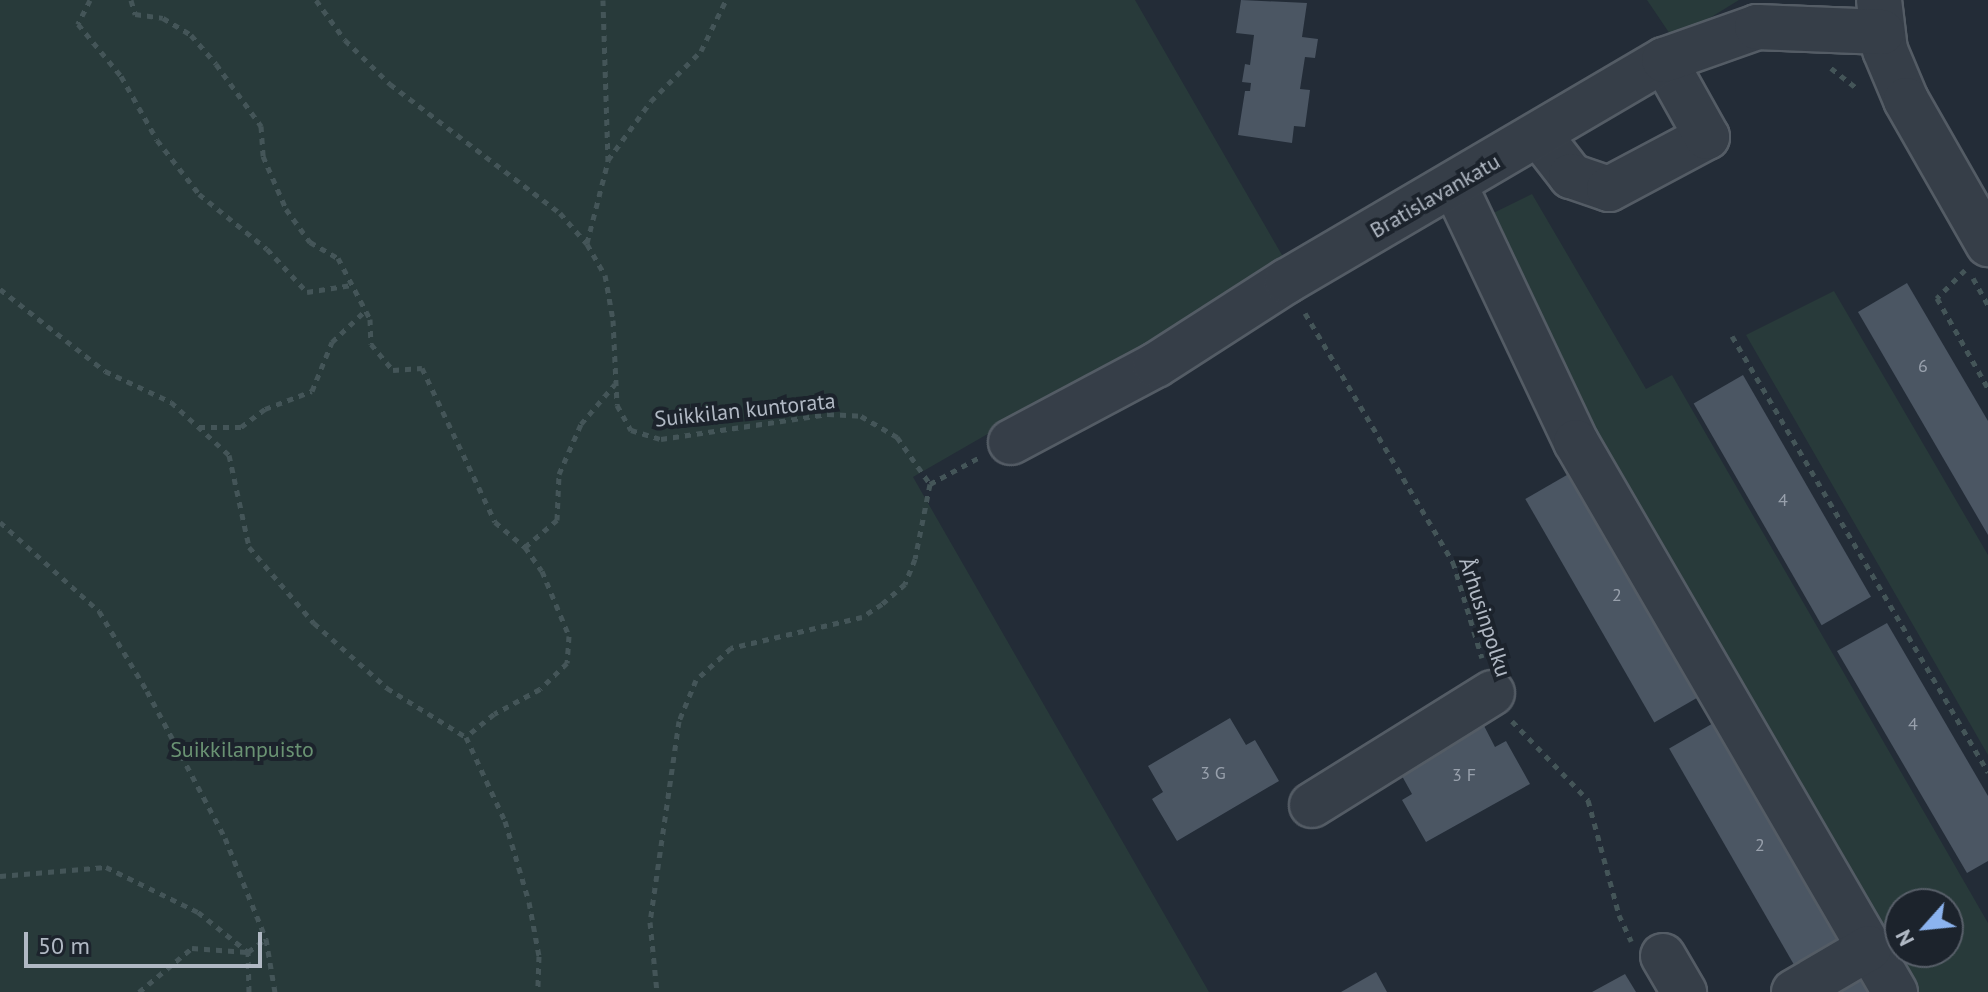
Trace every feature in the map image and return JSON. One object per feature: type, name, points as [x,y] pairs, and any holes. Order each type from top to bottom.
[{"type":"street","name":"Bratislavankatu","points":[[1011,442],[1156,365],[1287,281],[1540,136],[1664,60],[1757,27],[1880,16]]},
{"type":"street","points":[[1880,16],[1906,100],[1978,256]]},
{"type":"street","points":[[1540,136],[1571,176],[1609,189],[1707,137],[1664,60]]},
{"type":"street","points":[[1454,184],[1536,366],[1576,442],[1895,992]]},
{"type":"street","points":[[1312,805],[1492,693]]},
{"type":"street","points":[[1794,992],[1869,948]]},
{"type":"path","points":[[90,0],[78,24],[121,76],[157,140],[199,194],[267,249],[307,292],[351,285]]},
{"type":"path","points":[[131,0],[135,14],[163,18],[191,35],[261,126],[263,156],[286,209],[310,242],[338,258],[365,311],[371,344],[393,370],[422,368],[495,522],[525,547],[542,571],[569,636],[567,663],[540,689],[494,714],[466,737]]},
{"type":"path","name":"Suikkilan kuntorata","points":[[316,0],[345,40],[390,84],[560,213],[587,244],[608,290],[620,417],[631,430],[661,439],[828,414],[861,416],[897,437],[930,484]]},
{"type":"path","points":[[587,244],[608,161],[603,0]]},
{"type":"path","points":[[608,161],[651,101],[701,51],[726,0]]},
{"type":"path","points":[[1978,256],[1937,298],[1988,388]]},
{"type":"path","name":"Århusinpolku","points":[[1287,281],[1453,562],[1492,693],[1520,731],[1588,800],[1619,915],[1660,966]]},
{"type":"path","points":[[0,289],[105,371],[171,402],[229,455],[249,547],[314,623],[387,688],[466,737],[505,821],[529,902],[539,956],[538,992]]},
{"type":"path","points":[[198,427],[241,427],[265,409],[312,391],[332,342],[365,311]]},
{"type":"path","points":[[1732,336],[1988,772]]},
{"type":"path","points":[[525,547],[557,520],[559,474],[581,424],[615,384]]},
{"type":"path","points":[[657,992],[650,922],[679,721],[696,680],[731,648],[862,617],[882,604],[905,584],[915,559],[930,484],[1011,442]]},
{"type":"path","points":[[0,522],[99,611],[218,825],[266,939],[275,992]]},
{"type":"path","points":[[0,876],[106,867],[198,912],[248,952],[249,992]]},
{"type":"path","points":[[139,992],[192,948],[248,952],[266,939]]},
{"type":"green space","name":"Suikkilanpuisto","points":[[0,0],[1135,0],[1286,262],[913,477],[1209,992],[0,992]]},
{"type":"green space","points":[[1647,0],[1739,0],[1674,40]]},
{"type":"green space","points":[[1532,194],[1646,389],[1672,375],[1988,923],[1988,992],[1904,992],[1890,968],[1964,968],[1964,888],[1884,888],[1884,957],[1573,420],[1481,219]]},
{"type":"green space","points":[[1834,291],[1988,555],[1988,755],[1746,335]]},
{"type":"building","points":[[1241,0],[1307,3],[1302,37],[1318,39],[1315,58],[1305,57],[1300,89],[1310,90],[1305,127],[1294,126],[1292,143],[1238,135],[1245,91],[1250,91],[1251,83],[1242,82],[1245,64],[1250,65],[1254,35],[1236,33]]},
{"type":"building","points":[[1907,283],[1988,421],[1988,535],[1858,312]]},
{"type":"building","points":[[1743,375],[1871,597],[1822,625],[1694,404]]},
{"type":"building","points":[[1579,468],[1708,691],[1654,722],[1525,499]]},
{"type":"building","points":[[1887,623],[1988,796],[1988,861],[1967,873],[1837,651]]},
{"type":"building","points":[[1230,718],[1246,745],[1255,740],[1279,781],[1177,841],[1152,799],[1163,792],[1148,766]]},
{"type":"building","points":[[1722,718],[1851,941],[1798,972],[1669,748]]},
{"type":"building","points":[[1481,720],[1495,747],[1506,741],[1530,784],[1426,842],[1402,800],[1412,794],[1397,767]]},
{"type":"building","points":[[1864,966],[1879,992],[1818,992]]},
{"type":"building","points":[[1376,972],[1387,992],[1341,992]]},
{"type":"building","points":[[1625,974],[1636,992],[1592,992]]}]
